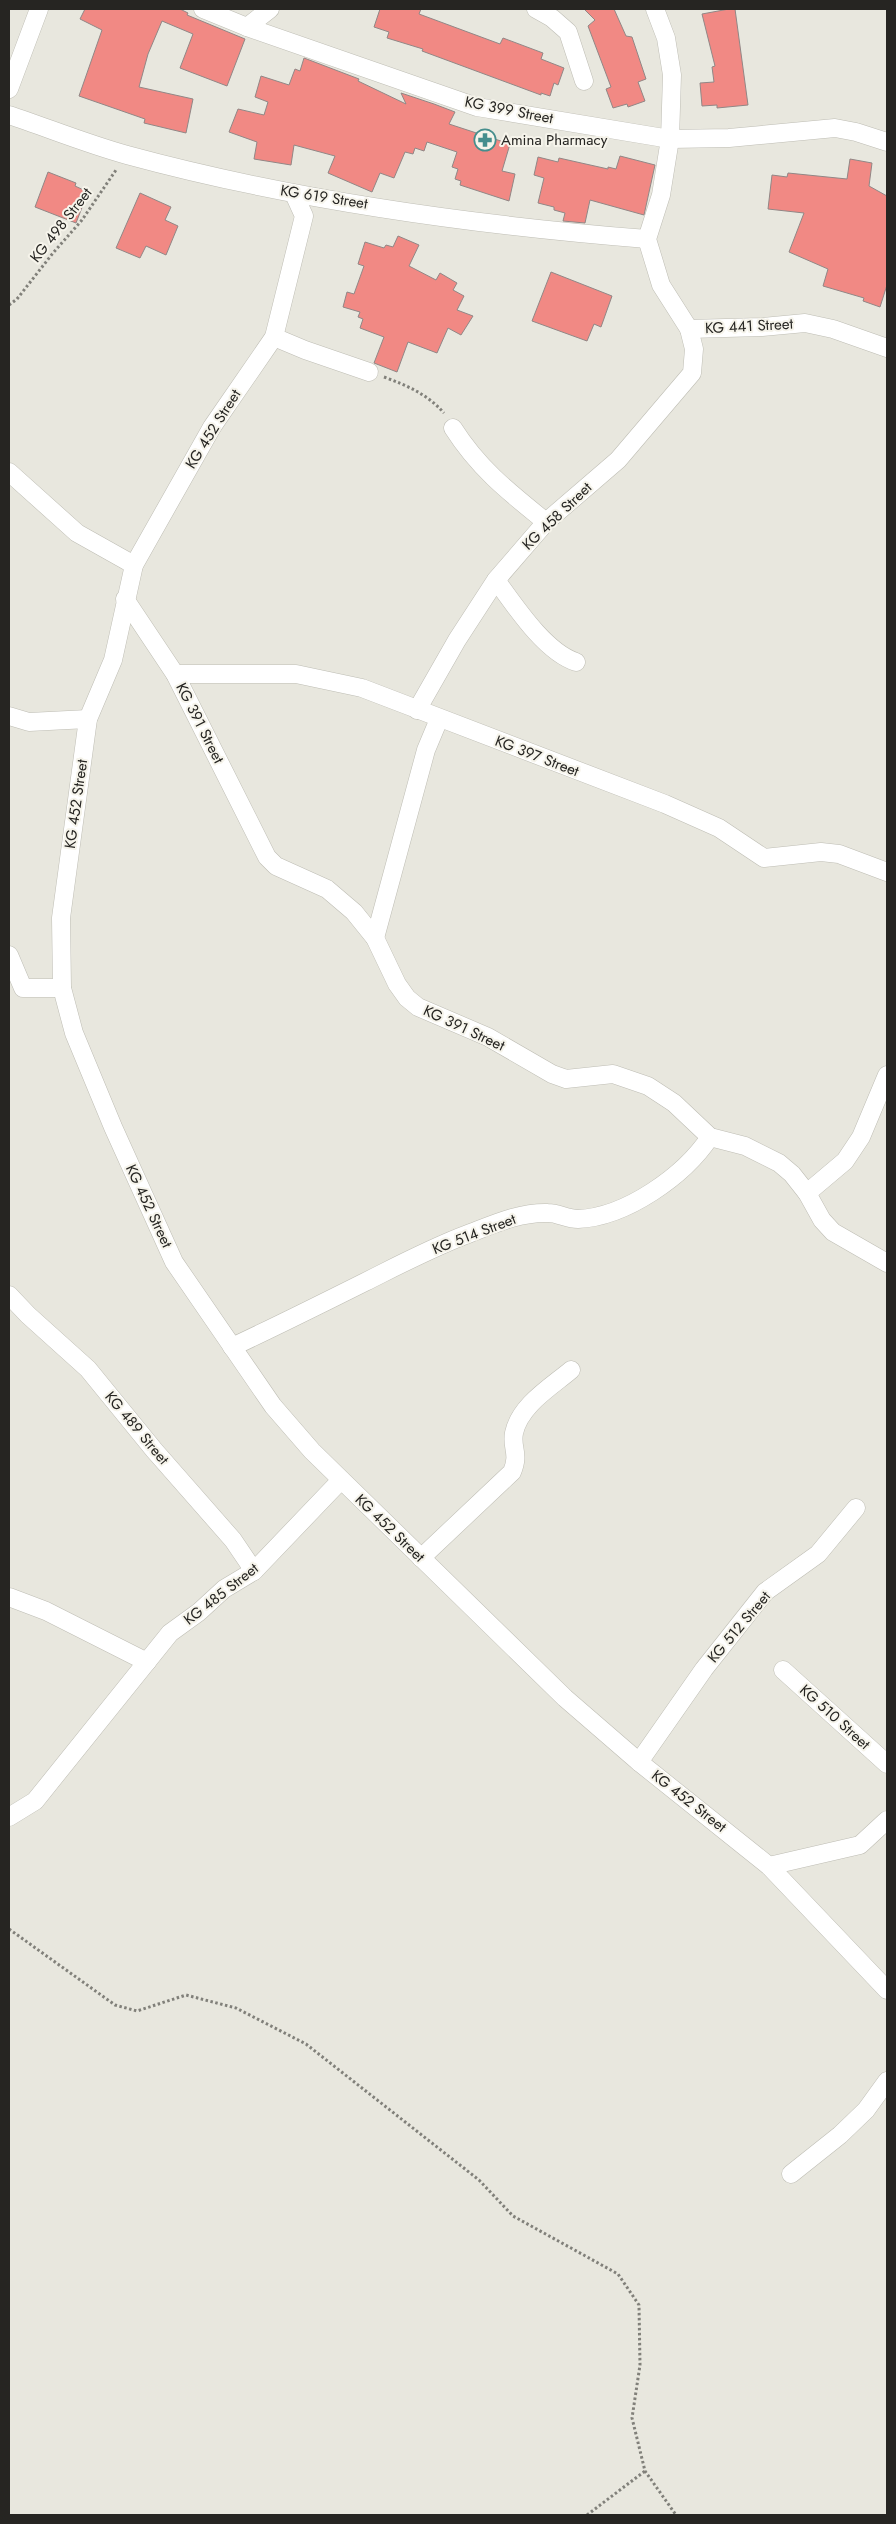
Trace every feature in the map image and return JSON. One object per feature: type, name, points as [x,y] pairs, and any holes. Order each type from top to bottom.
[{"type":"street","points":[[9,89],[39,9]]},
{"type":"street","name":"KG 399 Street","points":[[202,9],[247,27],[477,107],[670,139],[729,138],[835,128],[856,132],[887,142]]},
{"type":"street","points":[[247,27],[270,9]]},
{"type":"street","points":[[536,9],[552,18],[568,32],[584,82]]},
{"type":"street","points":[[647,239],[661,195],[670,139],[672,76],[666,38],[655,9]]},
{"type":"street","name":"KG 619 Street","points":[[9,115],[126,155],[294,194],[528,229],[647,239]]},
{"type":"street","name":"KG 452 Street","points":[[294,194],[304,216],[274,337],[212,427],[134,565],[113,660],[88,719],[61,918],[62,988],[74,1033],[113,1127],[174,1262],[273,1406],[312,1452],[565,1698],[639,1762],[769,1866],[887,1990]]},
{"type":"street","name":"KG 441 Street","points":[[647,239],[661,285],[689,329],[804,323],[833,329],[887,348]]},
{"type":"street","name":"KG 458 Street","points":[[416,710],[457,640],[496,580],[546,522],[618,460],[692,372],[694,348],[689,329]]},
{"type":"street","points":[[274,337],[305,350],[370,372]]},
{"type":"street","points":[[452,428],[466,450],[492,479],[546,522]]},
{"type":"street","points":[[9,472],[77,534],[134,565]]},
{"type":"street","points":[[496,580],[532,626],[564,658],[576,662]]},
{"type":"street","name":"KG 391 Street","points":[[125,599],[175,674],[268,857],[276,866],[328,889],[354,912],[375,938],[397,984],[407,998],[418,1007],[488,1037],[552,1074],[566,1080],[613,1074],[648,1086],[674,1103],[710,1137],[745,1146],[779,1163],[792,1174],[807,1193],[822,1220],[833,1232],[887,1263]]},
{"type":"street","name":"KG 397 Street","points":[[175,674],[296,674],[362,688],[665,804],[719,828],[764,858],[821,852],[839,854],[887,872]]},
{"type":"street","points":[[9,716],[29,722],[88,719]]},
{"type":"street","points":[[375,938],[426,750],[439,719]]},
{"type":"street","points":[[9,955],[23,988],[62,988]]},
{"type":"street","points":[[807,1193],[845,1161],[856,1145],[887,1075]]},
{"type":"street","name":"KG 514 Street","points":[[232,1347],[444,1243],[505,1219],[535,1213],[551,1213],[578,1219],[607,1212],[636,1200],[669,1180],[701,1151],[710,1137]]},
{"type":"street","name":"KG 489 Street","points":[[9,1295],[28,1315],[88,1369],[154,1450],[233,1540],[254,1571]]},
{"type":"street","points":[[422,1558],[512,1472],[517,1460],[513,1436],[517,1420],[526,1409],[571,1370]]},
{"type":"street","name":"KG 485 Street","points":[[9,1817],[35,1801],[170,1633],[199,1612],[224,1589],[254,1571],[340,1480]]},
{"type":"street","name":"KG 512 Street","points":[[639,1762],[704,1669],[765,1592],[818,1554],[856,1508]]},
{"type":"street","points":[[9,1597],[46,1611],[147,1662]]},
{"type":"street","name":"KG 510 Street","points":[[782,1670],[887,1764]]},
{"type":"street","points":[[769,1866],[860,1845],[887,1820]]},
{"type":"street","points":[[791,2174],[840,2135],[866,2110],[887,2081]]},
{"type":"path","name":"KG 498 Street","points":[[9,305],[82,220],[126,155]]},
{"type":"path","points":[[370,372],[413,388],[429,398],[443,412],[452,428]]},
{"type":"path","points":[[9,1929],[115,2005],[137,2010],[186,1995],[236,2008],[306,2044],[479,2180],[513,2216],[618,2274],[639,2305],[640,2365],[632,2418],[645,2471],[676,2515]]},
{"type":"path","points":[[587,2515],[645,2471]]},
{"type":"building","points":[[85,9],[180,9],[188,13],[187,15],[245,39],[227,86],[180,68],[193,34],[162,21],[148,54],[139,87],[193,99],[186,133],[144,123],[145,119],[79,96],[102,30],[80,19]]},
{"type":"building","points":[[380,9],[421,9],[419,14],[500,44],[503,38],[543,53],[541,59],[564,68],[558,85],[554,83],[550,96],[541,93],[541,95],[422,51],[423,49],[387,38],[389,32],[374,27]]},
{"type":"building","points":[[584,9],[614,9],[626,36],[632,37],[646,79],[638,82],[645,101],[628,107],[627,104],[613,108],[606,89],[611,87],[588,26],[595,20]]},
{"type":"building","points":[[735,9],[748,105],[717,108],[717,105],[702,106],[700,83],[714,82],[712,67],[715,66],[702,14]]},
{"type":"building","points":[[304,58],[359,79],[358,81],[406,104],[401,93],[455,112],[449,124],[510,144],[502,171],[515,174],[509,201],[460,185],[461,181],[455,179],[458,169],[452,167],[457,152],[427,142],[424,151],[415,148],[413,154],[405,152],[394,178],[380,173],[372,192],[328,173],[335,156],[294,145],[291,165],[254,159],[257,142],[229,132],[238,109],[264,115],[268,102],[255,97],[261,76],[289,85],[295,69],[300,71]]},
{"type":"building","points":[[620,156],[655,165],[644,215],[590,200],[585,223],[563,221],[565,213],[554,210],[554,207],[538,203],[544,178],[534,175],[538,157],[558,162],[559,158],[608,169],[608,167],[616,169]]},
{"type":"building","points":[[850,159],[872,163],[869,186],[887,196],[887,285],[880,307],[863,301],[864,298],[823,286],[828,269],[789,252],[804,213],[768,209],[772,175],[787,177],[788,173],[847,179]]},
{"type":"building","points":[[48,172],[76,183],[75,186],[88,192],[76,223],[35,207]]},
{"type":"building","points":[[140,193],[171,207],[165,220],[178,226],[166,255],[146,246],[140,258],[116,248]]},
{"type":"building","points":[[398,236],[419,245],[409,266],[436,280],[440,273],[457,283],[453,290],[464,296],[457,310],[473,316],[461,335],[448,328],[437,353],[408,342],[397,372],[374,363],[384,337],[360,328],[363,319],[358,317],[360,312],[343,307],[347,292],[354,294],[364,266],[358,264],[365,242],[384,248],[386,245],[393,247]]},
{"type":"building","points":[[551,272],[612,296],[601,327],[594,324],[587,341],[532,321]]},
{"type":"place","name":"Amina Pharmacy","points":[[485,140]]}]
